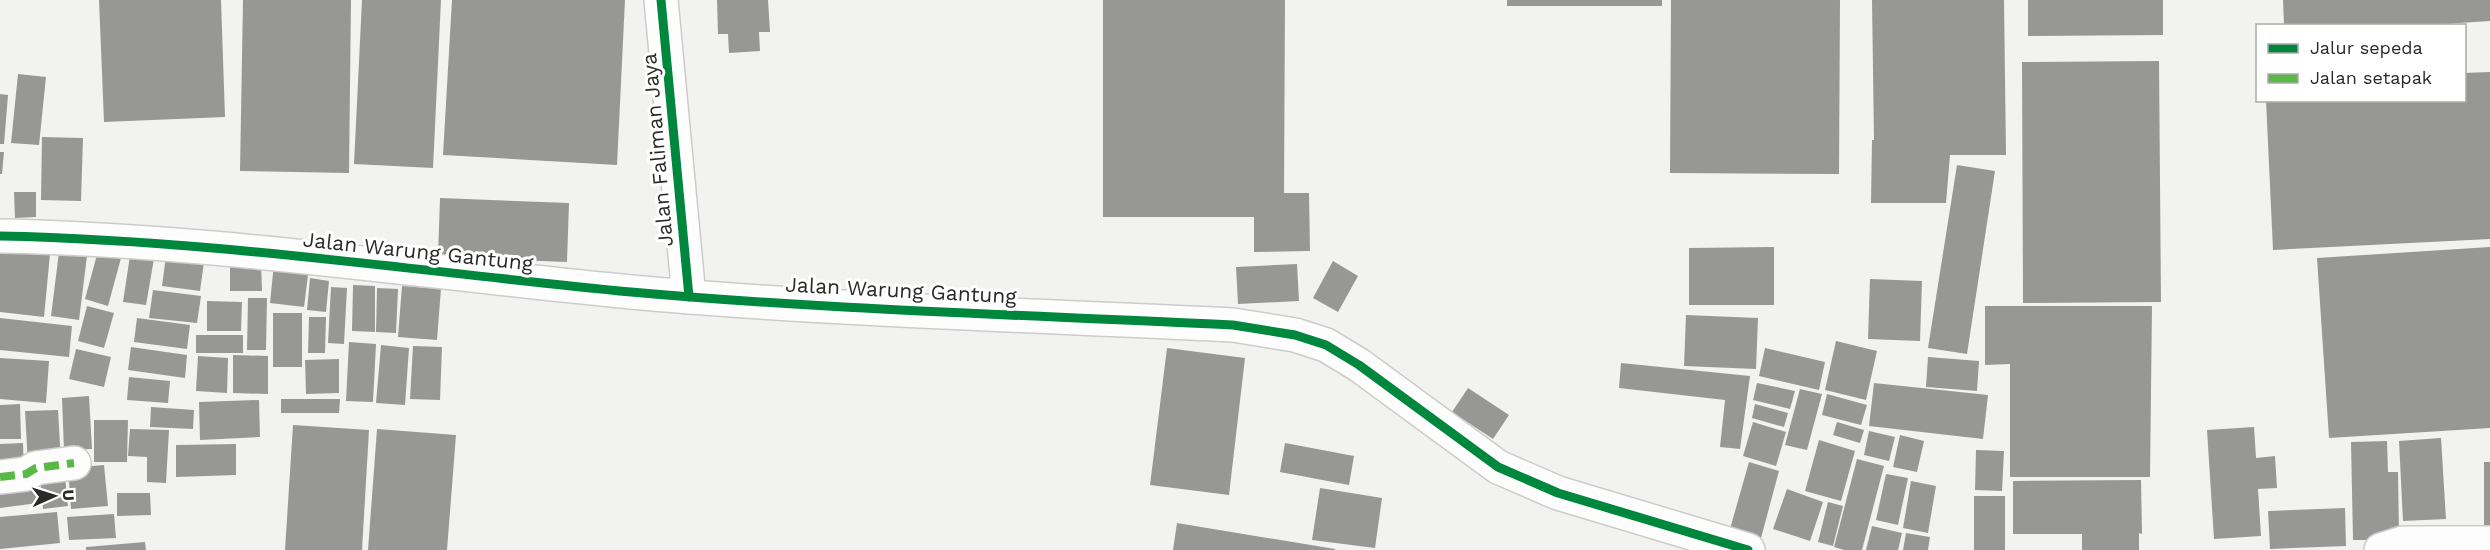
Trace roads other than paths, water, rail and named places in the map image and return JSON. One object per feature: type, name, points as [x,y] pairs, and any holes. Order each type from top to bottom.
[{"type":"street","name":"Jalan Faliman Jaya","points":[[661,0],[689,297]]},
{"type":"street","name":"Jalan Warung Gantung","points":[[0,236],[230,248],[469,277],[689,297],[1233,325],[1295,334],[1326,345],[1359,364],[1498,467],[1558,493],[1748,550]]},
{"type":"street","points":[[0,477],[26,474],[36,468],[74,463]]},
{"type":"street","points":[[2381,550],[2403,543],[2490,543]]}]
